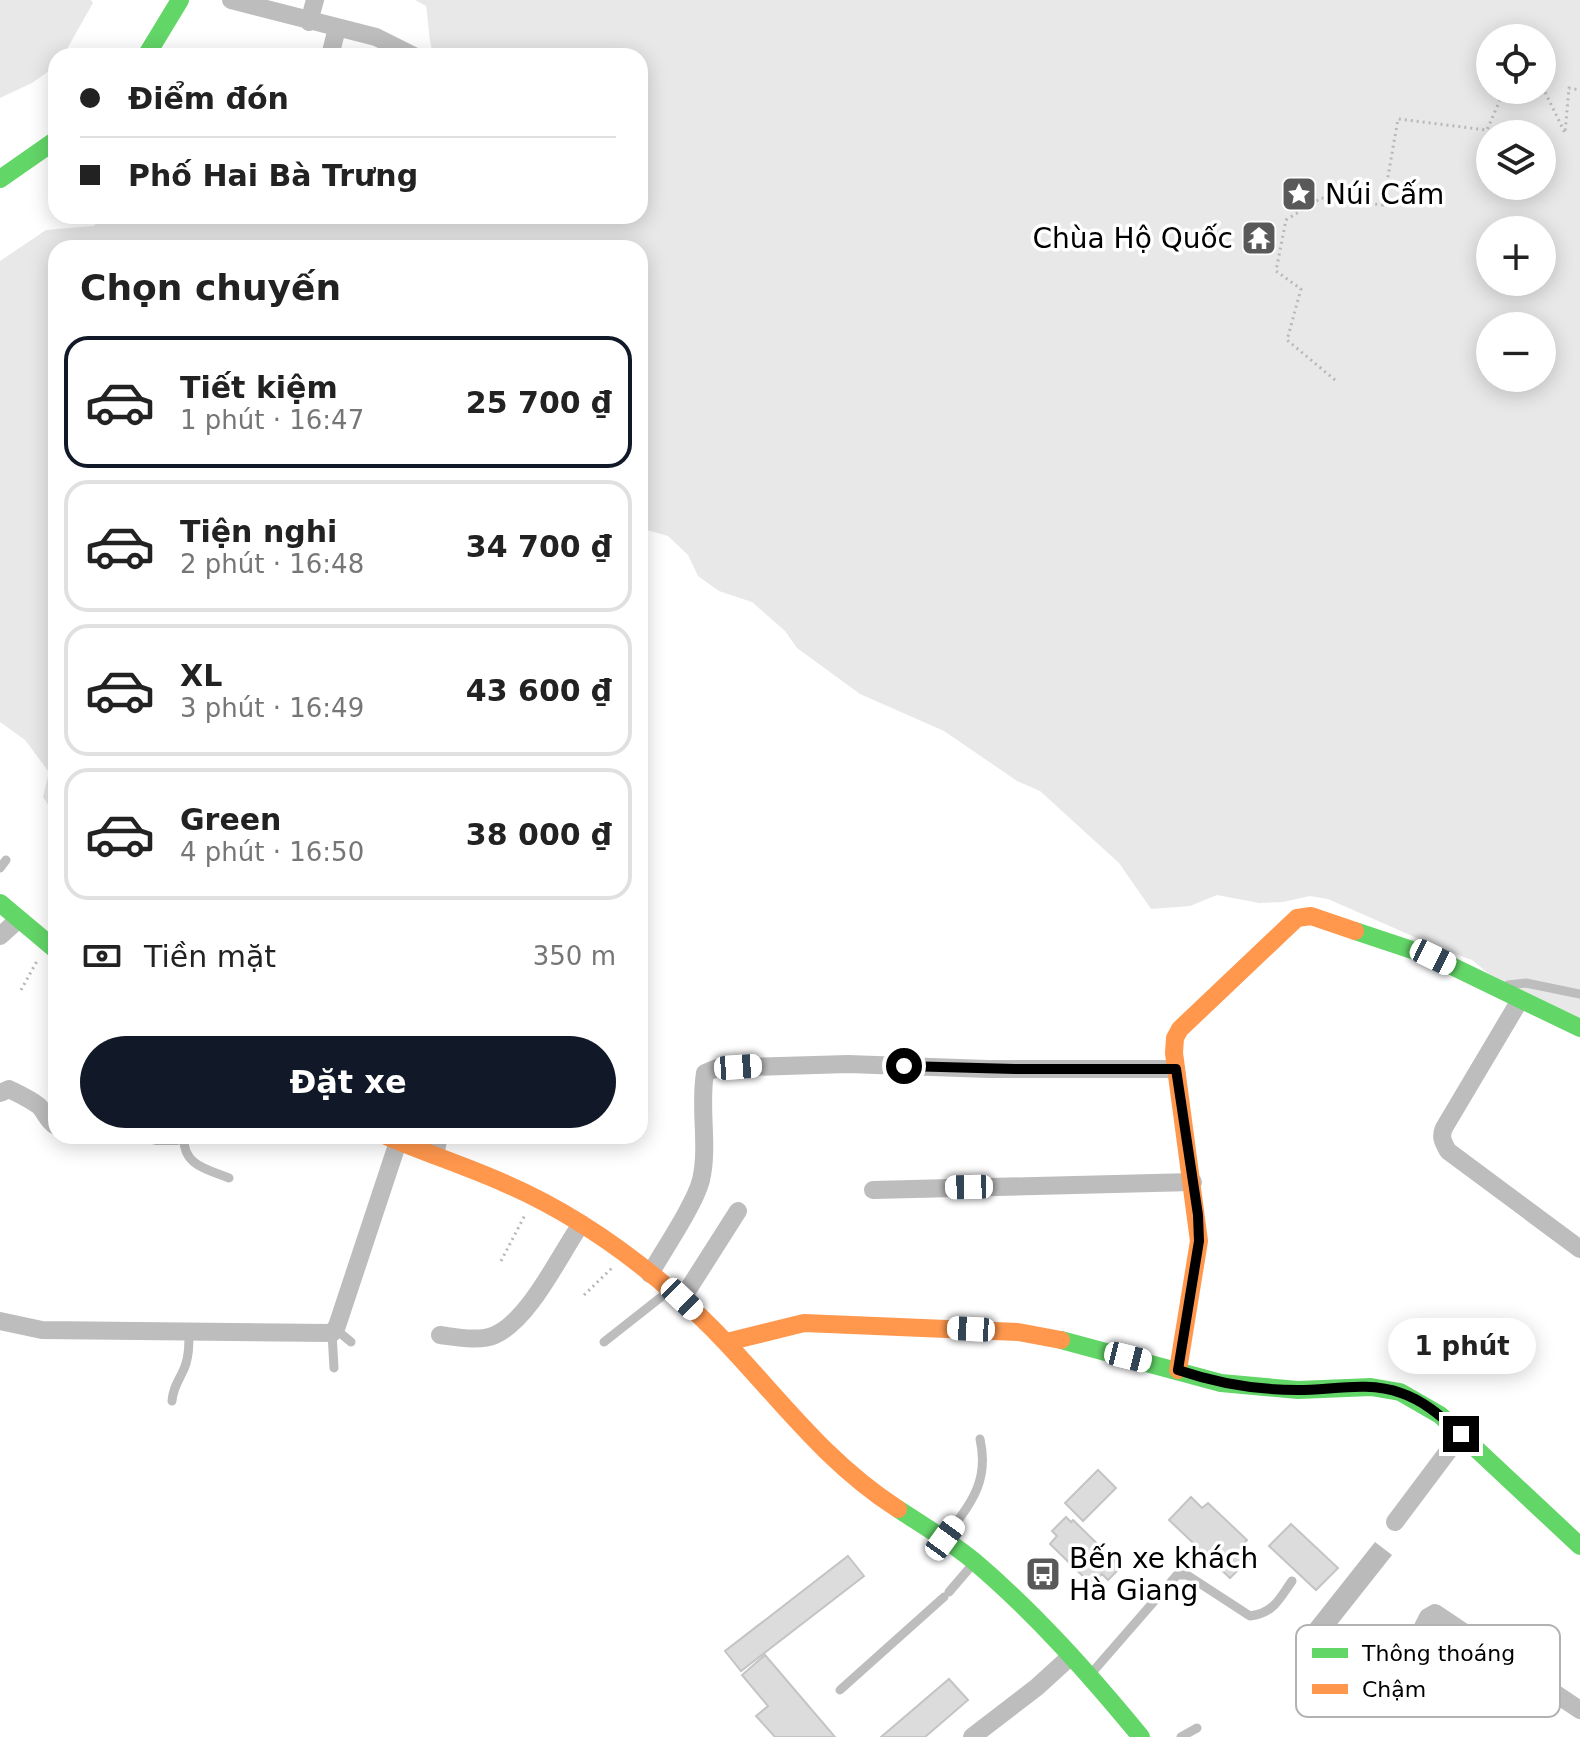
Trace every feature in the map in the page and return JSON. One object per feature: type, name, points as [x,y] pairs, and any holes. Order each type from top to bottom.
[{"type":"street","points":[[151,48],[180,0]]},
{"type":"street","points":[[231,0],[376,37],[398,48]]},
{"type":"street","points":[[309,22],[315,0]]},
{"type":"street","points":[[332,48],[337,28]]},
{"type":"street","points":[[0,179],[48,146]]},
{"type":"street","points":[[0,903],[48,944]]},
{"type":"street","points":[[1178,1370],[1199,1241],[1176,1069],[1175,1038],[1180,1029],[1297,918],[1306,916],[1433,957],[1580,1028]]},
{"type":"street","points":[[0,936],[19,919]]},
{"type":"street","points":[[1520,1000],[1441,1135],[1448,1151],[1580,1249]]},
{"type":"street","points":[[650,1274],[698,1188],[703,1152],[702,1092],[705,1073],[717,1068],[848,1064],[988,1069],[1176,1069]]},
{"type":"street","points":[[0,1093],[6,1089],[23,1096],[41,1108],[48,1122]]},
{"type":"street","points":[[0,1321],[42,1330],[334,1330],[390,1144]]},
{"type":"street","points":[[405,1144],[535,1197],[627,1254],[727,1342],[802,1432],[859,1483],[945,1538],[975,1562],[1071,1656],[1137,1736]]},
{"type":"street","points":[[435,1155],[437,1144]]},
{"type":"street","points":[[873,1190],[1193,1182]]},
{"type":"street","points":[[676,1295],[738,1211]]},
{"type":"street","points":[[440,1335],[493,1337],[511,1325],[532,1302],[581,1224]]},
{"type":"street","points":[[727,1342],[804,1323],[990,1330],[1038,1334],[1221,1383],[1274,1389],[1371,1387],[1400,1392],[1429,1407],[1461,1434],[1580,1546]]},
{"type":"street","points":[[1395,1522],[1461,1434]]},
{"type":"street","points":[[1424,1625],[1428,1617],[1435,1613],[1453,1625]]},
{"type":"street","points":[[972,1737],[1037,1687],[1071,1656]]},
{"type":"street","points":[[1560,1697],[1580,1710]]},
{"type":"lane","points":[[1492,986],[1526,983],[1580,994]]},
{"type":"lane","points":[[185,1144],[191,1162],[229,1178]]},
{"type":"lane","points":[[604,1342],[676,1295]]},
{"type":"lane","points":[[334,1368],[334,1330],[351,1342]]},
{"type":"lane","points":[[172,1401],[173,1388],[184,1369],[189,1349],[189,1332]]},
{"type":"lane","points":[[945,1538],[974,1498],[983,1474],[984,1456],[980,1439]]},
{"type":"lane","points":[[840,1690],[947,1595],[975,1562]]},
{"type":"lane","points":[[1089,1676],[1177,1575],[1187,1575],[1250,1616],[1264,1614],[1275,1605],[1292,1581]]},
{"type":"lane","points":[[1181,1737],[1197,1728]]},
{"type":"path","points":[[1335,380],[1287,340],[1301,289],[1276,271],[1286,220],[1321,198],[1383,205],[1398,119],[1487,130],[1504,91],[1544,90],[1565,133],[1569,88],[1580,90]]},
{"type":"path","points":[[21,990],[48,951]]},
{"type":"path","points":[[501,1261],[535,1197]]},
{"type":"path","points":[[584,1295],[627,1254]]},
{"type":"shaded area","points":[[0,0],[91,0],[93,3],[68,48],[48,48],[48,72],[0,98]]},
{"type":"shaded area","points":[[415,0],[1580,0],[1580,1022],[1489,974],[1472,960],[1328,899],[1310,896],[1259,903],[1217,895],[1190,906],[1151,909],[1119,863],[1040,791],[1017,781],[944,731],[860,694],[797,648],[785,631],[752,602],[719,591],[698,576],[688,555],[668,536],[648,530],[648,240],[48,240],[48,771],[25,740],[0,722],[0,261],[46,230],[96,224],[648,224],[648,48],[432,48],[426,6]]},
{"type":"shaded area","points":[[48,776],[48,805],[43,797]]},
{"type":"shaded area","points":[[1375,1542],[1392,1555],[1337,1625],[1309,1625]]},
{"type":"building","points":[[1098,1470],[1116,1488],[1083,1521],[1065,1503]]},
{"type":"building","points":[[1191,1497],[1202,1508],[1208,1503],[1247,1540],[1240,1547],[1251,1557],[1230,1578],[1169,1520]]},
{"type":"building","points":[[1066,1517],[1071,1522],[1073,1520],[1121,1567],[1108,1580],[1102,1574],[1092,1585],[1050,1544],[1057,1536],[1052,1531]]},
{"type":"building","points":[[1291,1524],[1338,1568],[1316,1590],[1269,1546]]},
{"type":"building","points":[[848,1556],[864,1576],[741,1671],[725,1651]]},
{"type":"building","points":[[765,1655],[835,1737],[775,1737],[756,1716],[768,1706],[742,1675]]},
{"type":"building","points":[[949,1679],[968,1700],[925,1737],[881,1737]]},
{"type":"traffic: fast","points":[[151,48],[180,0]]},
{"type":"traffic: fast","points":[[0,179],[48,146]]},
{"type":"traffic: fast","points":[[0,903],[48,943]]},
{"type":"traffic: fast","points":[[1355,931],[1433,957],[1580,1028]]},
{"type":"traffic: fast","points":[[1061,1340],[1221,1383],[1298,1390],[1371,1387],[1400,1392],[1440,1415],[1580,1546]]},
{"type":"traffic: fast","points":[[898,1509],[956,1548],[998,1582],[1062,1646],[1141,1737]]},
{"type":"traffic: slow","points":[[1178,1370],[1199,1241],[1174,1053],[1175,1038],[1180,1029],[1297,918],[1311,916],[1355,931]]},
{"type":"traffic: slow","points":[[406,1144],[528,1194],[619,1249],[709,1325],[837,1461],[898,1509]]},
{"type":"traffic: slow","points":[[727,1342],[804,1323],[1018,1332],[1061,1340]]},
{"type":"place","name":"Núi Cấm","points":[[1299,194]]},
{"type":"place","name":"Chùa Hộ Quốc","points":[[1259,238]]},
{"type":"place","name":"Bến xe khách Hà Giang","points":[[1043,1574]]},
{"type":"route","points":[[904,1066],[1176,1069],[1198,1215],[1199,1241],[1178,1370],[1221,1383],[1274,1389],[1371,1387],[1400,1392],[1429,1407],[1461,1434]]}]
